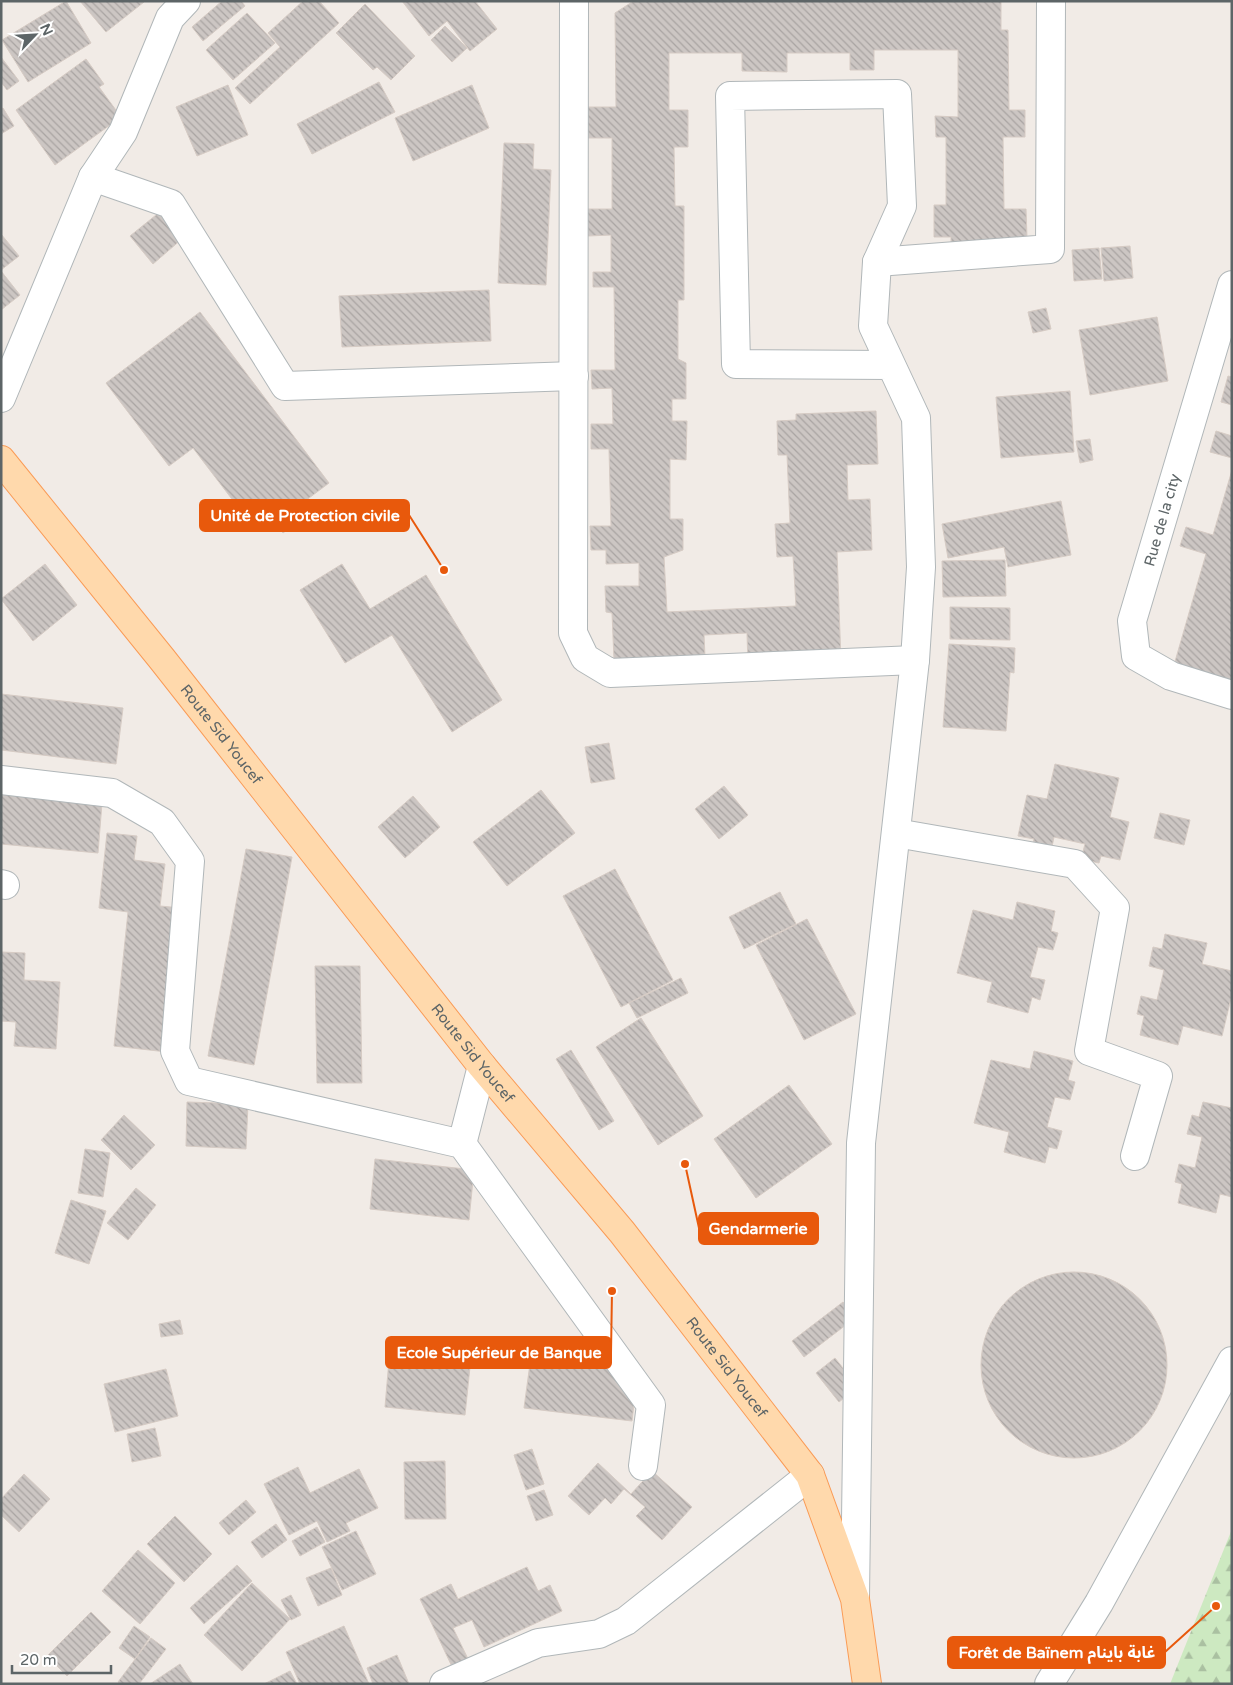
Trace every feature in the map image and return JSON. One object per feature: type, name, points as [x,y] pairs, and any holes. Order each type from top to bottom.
[{"type":"main road","name":"Route Sid Youcef","points":[[1,460],[168,667],[482,1066],[622,1232],[810,1475],[855,1599],[867,1684]]},
{"type":"street","points":[[574,1],[573,632],[585,658],[610,673],[915,660]]},
{"type":"street","points":[[877,262],[1050,249],[1052,1]]},
{"type":"street","points":[[1,398],[93,177],[123,132],[170,7]]},
{"type":"street","points":[[855,1599],[861,1143],[915,660],[921,567],[916,418],[873,326],[877,262],[902,206],[897,94],[730,96],[736,364],[891,365]]},
{"type":"street","points":[[93,177],[171,204],[285,386],[574,376]]},
{"type":"street","name":"Rue de la city","points":[[1232,285],[1132,622],[1136,656],[1171,676],[1232,695]]},
{"type":"street","points":[[1,780],[112,793],[162,822],[190,861],[175,1051],[189,1081],[462,1144],[651,1405],[643,1466]]},
{"type":"street","points":[[896,833],[1075,864],[1115,908],[1089,1051],[1158,1076],[1135,1156]]},
{"type":"street","points":[[462,1144],[482,1066]]},
{"type":"street","points":[[1049,1684],[1099,1602],[1232,1361]]},
{"type":"street","points":[[444,1684],[538,1643],[599,1634],[626,1620],[810,1475]]},
{"type":"green space","points":[[1232,1529],[1232,1684],[1170,1684]]},
{"type":"building","points":[[66,1],[91,43],[28,82],[2,40]]},
{"type":"building","points":[[80,1],[144,1],[144,2],[106,32]]},
{"type":"building","points":[[222,1],[241,1],[245,6],[203,41],[192,27]]},
{"type":"building","points":[[303,1],[319,1],[339,23],[250,104],[235,88],[280,47],[268,33]]},
{"type":"building","points":[[402,1],[475,1],[497,29],[470,51],[447,21],[429,36]]},
{"type":"building","points":[[640,1],[1001,1],[1001,30],[1008,30],[1009,110],[1025,110],[1025,137],[1003,137],[1004,209],[1026,209],[1027,238],[1000,239],[1001,247],[951,248],[951,237],[934,237],[934,205],[946,205],[946,137],[936,137],[935,116],[958,117],[958,50],[874,50],[874,70],[850,70],[850,53],[787,53],[787,72],[742,71],[742,53],[669,53],[669,110],[688,110],[688,147],[674,147],[675,206],[684,206],[684,300],[678,300],[678,359],[686,363],[686,399],[672,399],[672,421],[687,421],[686,460],[670,459],[670,519],[683,519],[683,550],[664,557],[667,612],[796,606],[793,556],[777,557],[775,524],[790,523],[787,455],[778,455],[777,421],[796,420],[796,414],[876,411],[878,464],[847,465],[848,500],[870,499],[872,550],[837,552],[841,662],[748,666],[747,633],[704,635],[705,657],[614,660],[612,613],[606,612],[605,586],[639,586],[639,563],[606,564],[606,550],[591,550],[590,526],[611,526],[609,449],[591,449],[591,424],[613,424],[612,388],[592,389],[591,370],[615,370],[614,287],[593,287],[593,272],[611,272],[611,235],[588,236],[587,209],[612,209],[612,138],[586,138],[585,107],[616,107],[615,13],[632,2]]},
{"type":"building","points":[[365,4],[415,56],[391,80],[377,67],[373,70],[336,33]]},
{"type":"building","points":[[247,13],[275,43],[233,80],[206,50]]},
{"type":"building","points":[[445,26],[467,48],[452,62],[431,40]]},
{"type":"building","points":[[1,57],[19,81],[7,90],[1,82]]},
{"type":"building","points":[[86,59],[104,84],[99,87],[121,117],[55,165],[16,110]]},
{"type":"building","points":[[379,82],[395,112],[312,154],[297,124]]},
{"type":"building","points":[[228,85],[248,135],[197,156],[176,107]]},
{"type":"building","points":[[472,85],[489,128],[413,161],[395,118]]},
{"type":"building","points":[[3,108],[14,126],[1,134],[1,109]]},
{"type":"building","points":[[504,143],[534,144],[533,169],[551,170],[546,285],[498,283]]},
{"type":"building","points":[[161,211],[183,238],[153,264],[130,236]]},
{"type":"building","points":[[1,234],[19,256],[1,270]]},
{"type":"building","points":[[1130,246],[1133,278],[1104,281],[1101,248]]},
{"type":"building","points":[[1099,248],[1102,279],[1074,281],[1072,250]]},
{"type":"building","points":[[1,271],[20,295],[1,310]]},
{"type":"building","points":[[489,290],[491,341],[342,347],[339,296]]},
{"type":"building","points":[[1046,308],[1051,329],[1033,333],[1028,312]]},
{"type":"building","points":[[200,312],[329,483],[305,501],[312,511],[283,533],[257,499],[241,511],[193,448],[169,466],[106,383]]},
{"type":"building","points":[[1157,317],[1168,381],[1090,395],[1079,330]]},
{"type":"building","points":[[1228,376],[1232,377],[1232,405],[1221,402]]},
{"type":"building","points":[[1070,391],[1074,452],[1001,458],[996,397]]},
{"type":"building","points":[[1216,431],[1232,436],[1232,458],[1210,452]]},
{"type":"building","points":[[1090,439],[1093,460],[1080,463],[1076,441]]},
{"type":"building","points":[[1232,470],[1232,681],[1174,665],[1206,554],[1180,546],[1186,527],[1213,535]]},
{"type":"building","points":[[1061,501],[1071,555],[1008,567],[1004,547],[948,558],[942,524]]},
{"type":"building","points":[[1005,560],[1006,596],[943,597],[942,561]]},
{"type":"building","points":[[45,564],[77,605],[33,641],[1,599]]},
{"type":"building","points":[[342,564],[370,609],[426,575],[502,700],[452,732],[392,635],[345,663],[300,590]]},
{"type":"building","points":[[950,607],[1010,608],[1010,640],[950,639]]},
{"type":"building","points":[[949,644],[1015,648],[1014,673],[1010,672],[1006,731],[943,727]]},
{"type":"building","points":[[1,694],[123,708],[116,764],[1,750]]},
{"type":"building","points":[[609,743],[615,779],[591,783],[585,747]]},
{"type":"building","points":[[1055,764],[1119,778],[1110,817],[1129,822],[1120,860],[1101,856],[1099,863],[1081,859],[1085,844],[1054,837],[1051,852],[1032,847],[1034,839],[1018,836],[1027,795],[1047,799]]},
{"type":"building","points":[[724,786],[748,815],[719,839],[695,809]]},
{"type":"building","points":[[541,790],[575,833],[507,886],[473,842]]},
{"type":"building","points":[[1,794],[102,803],[98,853],[1,844]]},
{"type":"building","points":[[413,796],[440,827],[405,858],[378,827]]},
{"type":"building","points":[[1160,813],[1190,820],[1184,845],[1154,838]]},
{"type":"building","points":[[107,833],[137,836],[134,860],[165,864],[160,906],[181,908],[167,1052],[114,1046],[128,912],[99,908]]},
{"type":"building","points":[[246,849],[292,857],[254,1065],[208,1056]]},
{"type":"building","points":[[615,869],[673,980],[621,1007],[563,896]]},
{"type":"building","points":[[780,892],[796,924],[744,949],[729,917]]},
{"type":"building","points":[[1017,902],[1055,911],[1051,931],[1058,933],[1053,950],[1038,947],[1030,977],[1045,980],[1040,1000],[1032,997],[1028,1013],[987,1002],[992,982],[957,973],[973,910],[1013,920]]},
{"type":"building","points":[[807,919],[856,1014],[804,1040],[756,945]]},
{"type":"building","points":[[1165,934],[1207,943],[1202,964],[1232,971],[1232,994],[1222,1036],[1183,1026],[1178,1045],[1140,1035],[1144,1016],[1137,1014],[1141,996],[1157,1000],[1164,970],[1149,966],[1153,947],[1162,949]]},
{"type":"building","points":[[1,952],[25,953],[24,980],[60,982],[56,1049],[14,1046],[16,1022],[1,1021]]},
{"type":"building","points":[[315,966],[360,966],[362,1083],[317,1083]]},
{"type":"building","points":[[681,978],[688,993],[637,1018],[629,1003]]},
{"type":"building","points":[[641,1018],[703,1116],[658,1145],[596,1047]]},
{"type":"building","points":[[571,1050],[614,1121],[599,1130],[556,1059]]},
{"type":"building","points":[[1034,1051],[1073,1061],[1068,1080],[1075,1082],[1070,1100],[1055,1097],[1047,1127],[1062,1131],[1057,1149],[1049,1147],[1045,1163],[1004,1152],[1009,1132],[974,1123],[991,1060],[1030,1069]]},
{"type":"building","points":[[789,1085],[832,1144],[756,1198],[714,1139]]},
{"type":"building","points":[[187,1102],[248,1104],[246,1149],[186,1146]]},
{"type":"building","points":[[1203,1102],[1232,1108],[1232,1197],[1220,1194],[1216,1213],[1178,1203],[1182,1184],[1175,1182],[1179,1164],[1195,1168],[1202,1137],[1187,1134],[1192,1115],[1199,1117]]},
{"type":"building","points":[[124,1115],[155,1145],[131,1170],[101,1140]]},
{"type":"building","points":[[85,1149],[110,1153],[103,1197],[78,1193]]},
{"type":"building","points":[[375,1159],[474,1170],[469,1220],[370,1209]]},
{"type":"building","points":[[136,1188],[156,1205],[128,1240],[107,1223]]},
{"type":"building","points":[[71,1200],[106,1211],[89,1264],[55,1253]]},
{"type":"building","points":[[1083,1272],[1110,1279],[1126,1287],[1140,1299],[1152,1313],[1160,1329],[1166,1347],[1166,1383],[1160,1401],[1152,1417],[1140,1431],[1126,1443],[1110,1451],[1092,1457],[1065,1458],[1038,1451],[1022,1443],[996,1417],[982,1383],[981,1356],[988,1329],[996,1313],[1022,1287],[1056,1273]]},
{"type":"building","points":[[843,1302],[855,1318],[804,1357],[792,1341]]},
{"type":"building","points":[[180,1320],[183,1334],[161,1337],[159,1324]]},
{"type":"building","points":[[531,1356],[638,1370],[632,1421],[524,1408]]},
{"type":"building","points":[[835,1358],[858,1387],[839,1402],[816,1373]]},
{"type":"building","points":[[389,1360],[470,1367],[465,1415],[385,1407]]},
{"type":"building","points":[[166,1369],[178,1416],[115,1432],[104,1384]]},
{"type":"building","points":[[155,1428],[161,1456],[132,1462],[127,1434]]},
{"type":"building","points":[[532,1449],[544,1484],[526,1490],[514,1455]]},
{"type":"building","points":[[445,1461],[446,1519],[405,1519],[404,1462]]},
{"type":"building","points":[[598,1463],[631,1494],[652,1471],[692,1507],[662,1540],[636,1516],[645,1507],[624,1489],[611,1504],[605,1498],[589,1515],[568,1496]]},
{"type":"building","points":[[298,1467],[310,1493],[359,1469],[378,1508],[346,1523],[350,1531],[327,1542],[317,1521],[289,1535],[264,1484]]},
{"type":"building","points":[[24,1474],[50,1499],[19,1532],[1,1515],[1,1499]]},
{"type":"building","points":[[544,1490],[553,1515],[536,1521],[527,1496]]},
{"type":"building","points":[[246,1500],[256,1512],[229,1535],[219,1523]]},
{"type":"building","points":[[175,1516],[212,1554],[184,1582],[147,1544]]},
{"type":"building","points":[[276,1524],[287,1540],[262,1558],[251,1542]]},
{"type":"building","points":[[317,1527],[325,1542],[300,1556],[292,1541]]},
{"type":"building","points":[[356,1531],[376,1574],[342,1590],[322,1547]]},
{"type":"building","points":[[138,1550],[175,1583],[140,1624],[102,1591]]},
{"type":"building","points":[[237,1565],[252,1581],[204,1624],[190,1608]]},
{"type":"building","points":[[527,1567],[538,1591],[550,1585],[562,1611],[484,1647],[472,1620],[453,1628],[471,1665],[455,1673],[420,1599],[451,1584],[458,1599]]},
{"type":"building","points":[[331,1568],[342,1595],[318,1606],[306,1578]]},
{"type":"building","points":[[252,1583],[290,1619],[242,1671],[204,1635]]},
{"type":"building","points":[[291,1595],[301,1615],[291,1620],[281,1600]]},
{"type":"building","points":[[91,1612],[111,1632],[67,1676],[47,1656]]},
{"type":"building","points":[[134,1626],[150,1637],[135,1659],[119,1648]]},
{"type":"building","points":[[344,1626],[369,1684],[300,1684],[286,1652]]},
{"type":"building","points":[[151,1638],[166,1649],[139,1684],[121,1684],[118,1682]]},
{"type":"building","points":[[397,1655],[409,1684],[373,1684],[367,1668]]},
{"type":"building","points":[[180,1664],[193,1684],[150,1684]]},
{"type":"building","points":[[290,1671],[297,1684],[264,1684]]},
{"type":"place","name":"Unité de Protection civile","points":[[444,570]]},
{"type":"place","name":"Gendarmerie","points":[[685,1164]]},
{"type":"place","name":"Ecole Supérieur de Banque","points":[[612,1291]]},
{"type":"place","name":"Forêt de Baïnem غابة باينام","points":[[1216,1606]]}]
